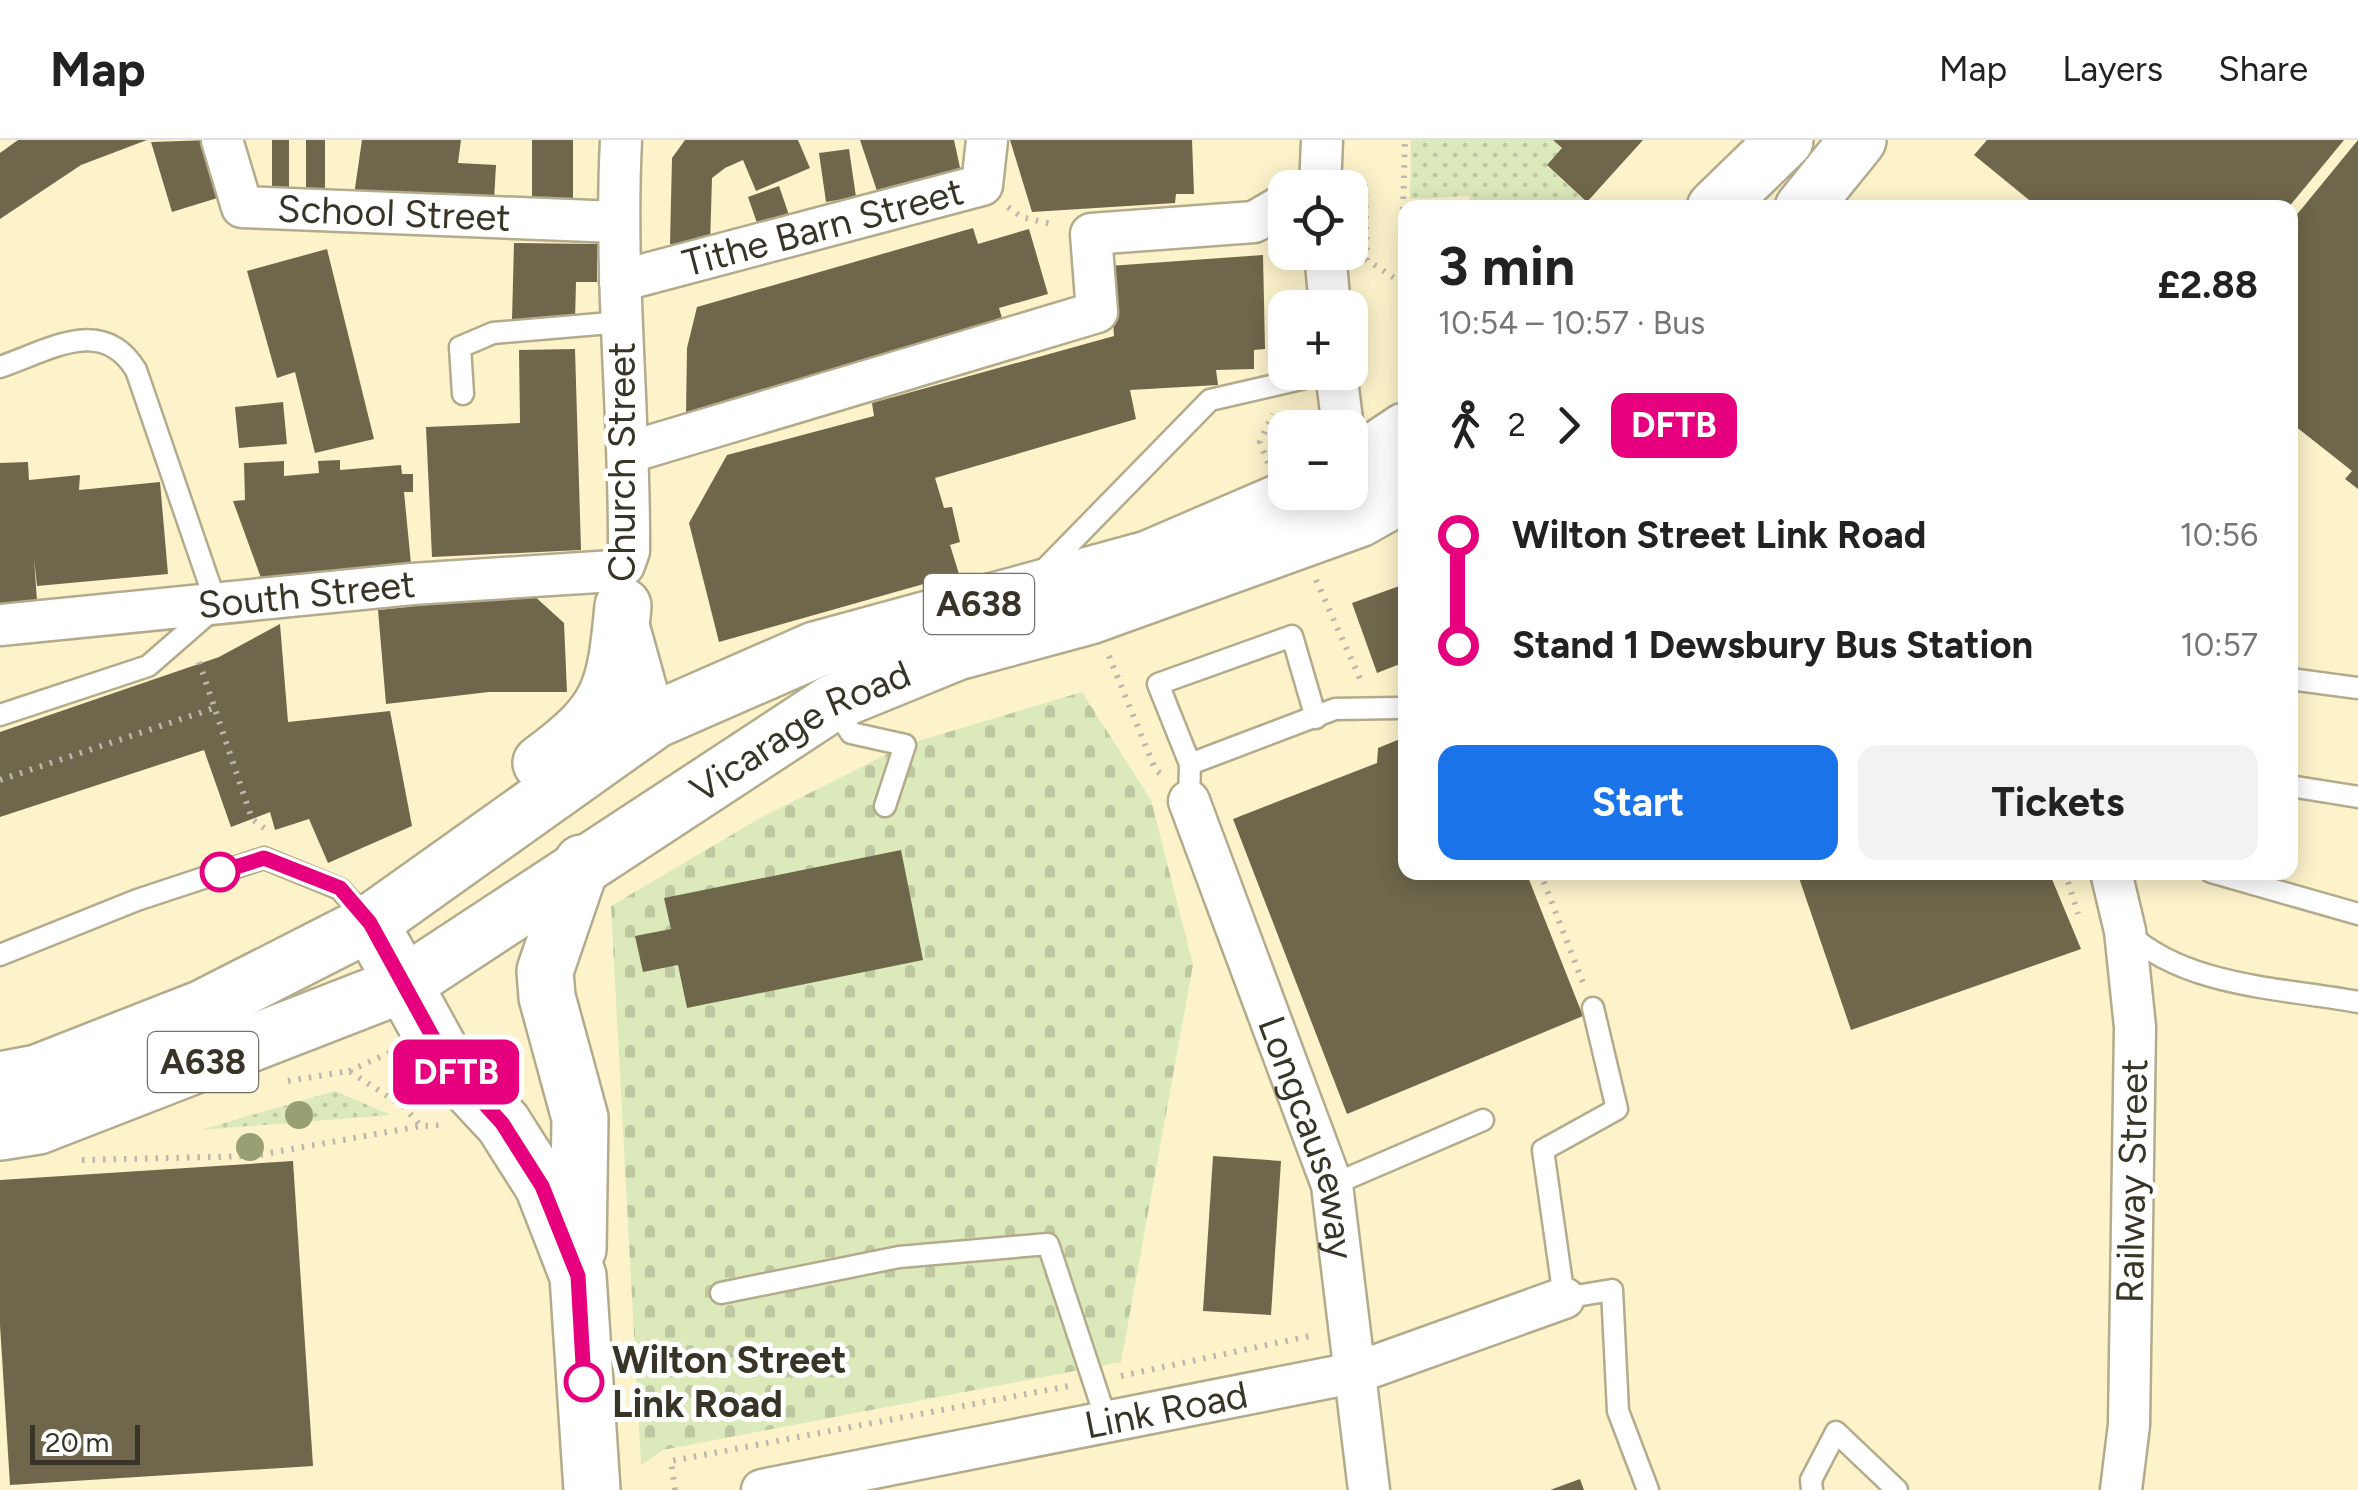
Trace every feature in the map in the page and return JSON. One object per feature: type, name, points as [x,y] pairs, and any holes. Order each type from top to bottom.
[{"type":"main road","points":[[1723,200],[1784,140]]},
{"type":"main road","points":[[1809,200],[1858,140]]},
{"type":"main road","name":"Vicarage Road","points":[[1368,486],[1398,442]]},
{"type":"main road","name":"Vicarage Road","points":[[370,923],[655,720],[815,650],[1148,559],[1268,507]]},
{"type":"main road","name":"Vicarage Road","points":[[404,984],[582,863],[832,704],[957,652],[1090,616],[1320,510]]},
{"type":"main road","points":[[458,860],[476,811],[583,732],[599,712],[618,664],[618,589]]},
{"type":"main road","points":[[655,720],[691,728],[832,704]]},
{"type":"main road","points":[[582,863],[545,970],[546,996],[580,1118],[578,1276],[592,1490]]},
{"type":"main road","points":[[370,923],[447,1063],[502,1123],[542,1186],[578,1276]]},
{"type":"main road","name":"A638","points":[[0,1080],[36,1073],[202,1008],[370,923]]},
{"type":"main road","name":"A638","points":[[0,1132],[38,1126],[404,984]]},
{"type":"street","name":"School Street","points":[[222,140],[242,206],[617,222]]},
{"type":"street","name":"Church Street","points":[[622,140],[617,222],[630,452],[628,551],[618,589],[655,720]]},
{"type":"street","name":"Tithe Barn Street","points":[[620,281],[982,185],[987,140]]},
{"type":"street","points":[[1319,170],[1322,140]]},
{"type":"street","points":[[630,452],[1097,312],[1091,234],[1254,222],[1268,214]]},
{"type":"street","name":"South Street","points":[[0,625],[412,584],[618,589]]},
{"type":"street","name":"Longcauseway","points":[[1189,783],[1332,1186],[1358,1372],[1369,1490]]},
{"type":"street","name":"Railway Street","points":[[2114,880],[2126,931],[2135,1028],[2130,1426],[2120,1490]]},
{"type":"street","name":"Link Road","points":[[762,1490],[1358,1372],[1564,1298]]},
{"type":"lane","points":[[464,394],[460,347],[493,333],[622,322]]},
{"type":"lane","points":[[0,366],[89,339],[109,341],[124,351],[136,370],[217,606],[148,666],[0,715]]},
{"type":"lane","points":[[1025,590],[1098,510],[1210,400],[1268,387]]},
{"type":"lane","points":[[1316,718],[1292,636],[1158,684],[1189,783],[1335,709],[1398,708]]},
{"type":"lane","points":[[2298,680],[2358,688]]},
{"type":"lane","points":[[832,704],[851,733],[905,745],[886,806]]},
{"type":"lane","points":[[2298,787],[2358,798]]},
{"type":"lane","points":[[0,956],[137,900],[264,858],[340,888],[370,923]]},
{"type":"lane","points":[[2238,880],[2358,914]]},
{"type":"lane","points":[[2126,931],[2147,952],[2200,973],[2353,998]]},
{"type":"lane","points":[[1593,1008],[1616,1109],[1542,1150],[1564,1298],[1612,1290],[1618,1411],[1648,1490]]},
{"type":"lane","points":[[1332,1186],[1483,1120]]},
{"type":"lane","points":[[721,1293],[899,1257],[1048,1244],[1107,1422]]},
{"type":"lane","points":[[1812,1490],[1811,1480],[1836,1432],[1898,1490]]},
{"type":"path","points":[[1405,140],[1405,200]]},
{"type":"path","points":[[982,185],[1021,217],[1091,234]]},
{"type":"path","points":[[1368,261],[1398,282]]},
{"type":"path","points":[[1310,567],[1374,710]]},
{"type":"path","points":[[196,665],[252,820]]},
{"type":"path","points":[[0,780],[214,708]]},
{"type":"path","points":[[1543,880],[1593,1008]]},
{"type":"path","points":[[270,1087],[349,1070],[404,1107],[421,1126]]},
{"type":"path","points":[[92,1148],[75,1157],[253,1156],[421,1126],[502,1123]]},
{"type":"path","points":[[675,1490],[672,1461],[1093,1382],[1351,1327]]},
{"type":"shaded area","points":[[0,140],[2358,140],[2358,1490],[0,1490]]},
{"type":"green space","points":[[1411,140],[1553,140],[1562,148],[1547,166],[1585,200],[1469,200],[1469,196],[1410,199]]},
{"type":"green space","points":[[1082,692],[1151,800],[1193,965],[1121,1362],[663,1450],[641,1465],[611,906],[762,817],[905,745]]},
{"type":"green space","points":[[335,1091],[391,1115],[200,1130]]},
{"type":"building","points":[[18,140],[147,140],[81,165],[0,219],[0,153]]},
{"type":"building","points":[[211,140],[227,195],[172,212],[151,142]]},
{"type":"building","points":[[272,140],[289,140],[289,191],[272,191]]},
{"type":"building","points":[[306,140],[325,140],[325,191],[306,191]]},
{"type":"building","points":[[362,140],[461,140],[458,163],[496,165],[494,201],[354,195]]},
{"type":"building","points":[[532,140],[573,140],[573,201],[532,201]]},
{"type":"building","points":[[685,140],[798,140],[810,168],[756,191],[743,160],[725,168],[712,178],[710,245],[670,244],[672,158]]},
{"type":"building","points":[[860,140],[954,140],[962,177],[878,194]]},
{"type":"building","points":[[1010,140],[1192,140],[1194,194],[1176,194],[1175,203],[1032,212]]},
{"type":"building","points":[[1553,140],[1643,140],[1589,200],[1547,165],[1562,148]]},
{"type":"building","points":[[1987,140],[2344,140],[2295,200],[2029,200],[1974,155]]},
{"type":"building","points":[[2358,140],[2358,489],[2345,479],[2352,471],[2298,428],[2298,213]]},
{"type":"building","points":[[849,149],[856,197],[826,202],[819,153]]},
{"type":"building","points":[[779,186],[789,215],[758,226],[748,197]]},
{"type":"building","points":[[973,228],[978,244],[1029,229],[1048,294],[999,308],[1006,331],[686,415],[687,348],[697,307]]},
{"type":"building","points":[[514,243],[597,244],[597,282],[576,282],[575,321],[512,320]]},
{"type":"building","points":[[327,249],[374,439],[315,453],[295,372],[277,378],[247,271]]},
{"type":"building","points":[[1263,255],[1265,349],[1254,350],[1254,369],[1216,370],[1218,385],[1130,390],[1136,419],[935,478],[944,508],[952,507],[960,542],[950,545],[959,574],[719,642],[689,523],[727,455],[874,416],[872,403],[1114,336],[1109,266]]},
{"type":"building","points":[[575,349],[581,550],[432,557],[426,427],[520,423],[519,350]]},
{"type":"building","points":[[283,402],[287,444],[239,448],[235,407]]},
{"type":"building","points":[[340,460],[340,470],[401,465],[402,474],[413,474],[413,492],[404,492],[411,564],[261,578],[233,501],[245,500],[244,463],[284,461],[284,476],[319,473],[318,461]]},
{"type":"building","points":[[28,462],[29,480],[80,475],[79,490],[160,482],[168,574],[37,586],[34,558],[37,601],[0,603],[0,463]]},
{"type":"building","points":[[1398,587],[1398,665],[1377,673],[1352,603]]},
{"type":"building","points":[[532,594],[564,623],[567,692],[489,692],[386,704],[378,610]]},
{"type":"building","points":[[280,624],[288,722],[390,711],[412,826],[328,863],[309,819],[275,830],[270,812],[231,827],[204,750],[0,817],[0,732],[219,657]]},
{"type":"building","points":[[1398,740],[1398,880],[1529,880],[1583,1016],[1347,1114],[1233,819],[1377,763],[1378,748]]},
{"type":"building","points":[[901,850],[923,960],[687,1008],[678,965],[643,972],[635,936],[671,929],[664,898]]},
{"type":"building","points":[[1800,880],[2052,880],[2081,949],[1851,1030]]},
{"type":"building","points":[[1213,1156],[1281,1161],[1271,1315],[1203,1311]]},
{"type":"building","points":[[293,1161],[313,1466],[10,1485],[0,1325],[0,1180]]},
{"type":"building","points":[[1580,1479],[1584,1490],[1550,1490]]},
{"type":"bus line","name":"DFTB","points":[[220,872],[264,858],[340,888],[370,923],[447,1063],[502,1123],[542,1186],[578,1276],[584,1382]]},
{"type":"place","name":"Wilton Street Link Road","points":[[584,1382]]}]
